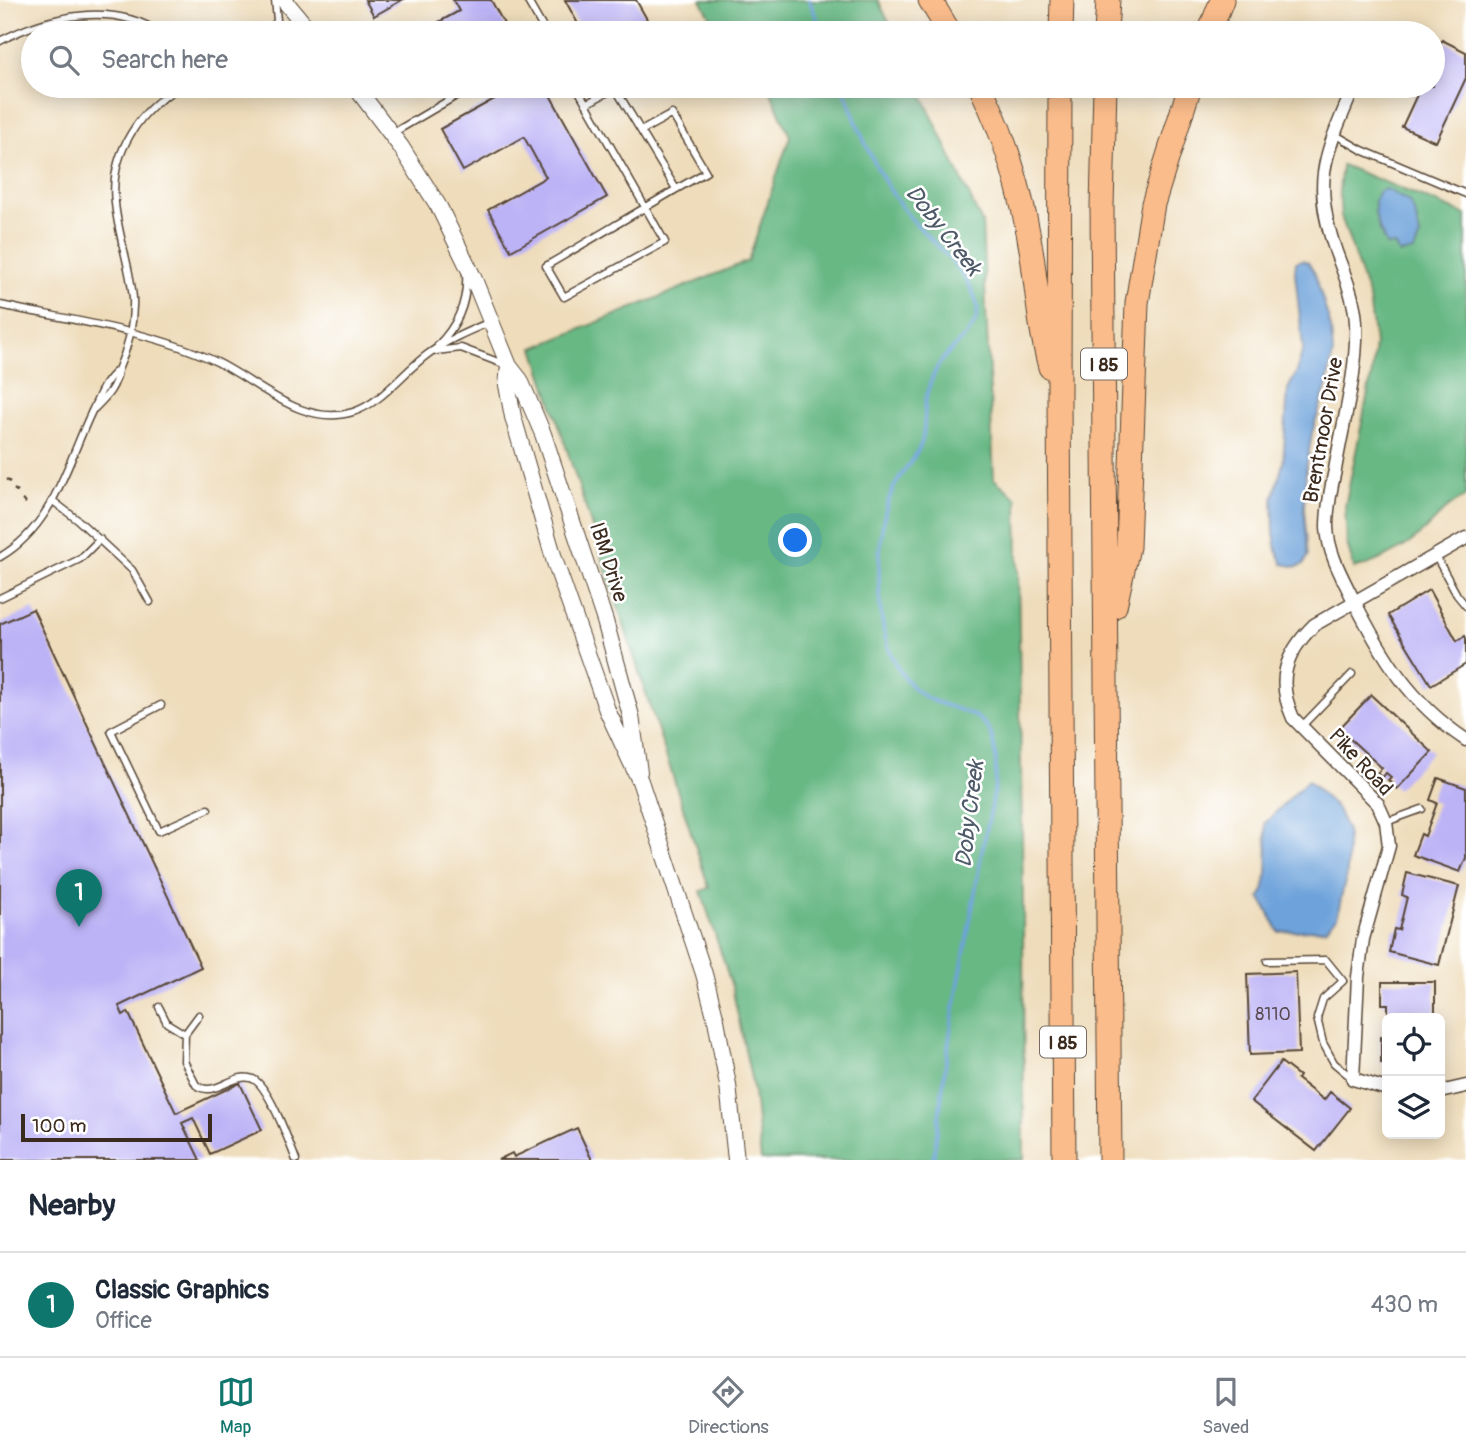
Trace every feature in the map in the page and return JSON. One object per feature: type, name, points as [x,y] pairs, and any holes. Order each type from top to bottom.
[{"type":"highway","points":[[930,0],[943,21]]},
{"type":"highway","points":[[1061,21],[1062,0]]},
{"type":"highway","points":[[1107,21],[1108,0]]},
{"type":"highway","points":[[1214,21],[1222,0]]},
{"type":"highway","points":[[986,98],[1006,150],[1023,211],[1044,345],[1059,399]]},
{"type":"highway","name":"I 85","points":[[1060,98],[1059,399],[1064,1160]]},
{"type":"highway","name":"I 85","points":[[1105,98],[1102,221],[1110,1160]]},
{"type":"highway","points":[[1106,643],[1128,547],[1137,303],[1153,204],[1185,98]]},
{"type":"street","points":[[284,0],[300,20]]},
{"type":"street","name":"IBM Drive","points":[[364,98],[439,206],[464,257],[509,366],[520,380],[543,433],[591,573],[631,716],[640,781]]},
{"type":"street","name":"Brentmoor Drive","points":[[1349,98],[1325,162],[1322,191],[1325,222],[1356,318],[1356,352],[1330,496],[1327,529],[1335,562],[1393,671],[1420,702],[1466,740]]},
{"type":"street","name":"IBM Drive","points":[[509,366],[507,385],[513,417],[555,562],[607,710],[640,781],[677,889],[716,1020],[728,1085],[736,1160]]},
{"type":"street","name":"Pike Road","points":[[1353,1079],[1358,977],[1363,939],[1388,846],[1386,822],[1378,804],[1293,718],[1286,702],[1284,682],[1296,643],[1314,625],[1466,538]]},
{"type":"street","points":[[1343,981],[1358,977]]},
{"type":"street","points":[[1353,1079],[1382,1088]]},
{"type":"street","points":[[1445,1091],[1466,1086]]},
{"type":"lane","points":[[275,0],[277,21]]},
{"type":"lane","points":[[527,0],[539,21]]},
{"type":"lane","points":[[53,21],[94,15],[132,21]]},
{"type":"lane","points":[[0,41],[21,31]]},
{"type":"lane","points":[[0,557],[24,539],[53,501],[94,408],[109,395],[117,378],[127,349],[133,297],[114,200],[117,168],[128,138],[141,118],[162,98]]},
{"type":"lane","points":[[391,134],[452,98]]},
{"type":"lane","points":[[583,98],[645,208],[665,242],[564,297],[546,266],[645,208],[676,189],[706,172],[671,114],[641,131]]},
{"type":"lane","points":[[586,104],[597,98]]},
{"type":"lane","points":[[621,98],[676,189]]},
{"type":"lane","points":[[1334,134],[1362,150],[1466,194]]},
{"type":"lane","points":[[0,305],[157,339],[230,368],[304,411],[333,416],[353,412],[374,402],[452,330],[460,316],[466,292],[464,257]]},
{"type":"lane","points":[[428,354],[492,321]]},
{"type":"lane","points":[[428,354],[461,348],[509,366]]},
{"type":"lane","points":[[53,501],[100,539],[136,575],[150,602]]},
{"type":"lane","points":[[0,598],[80,559],[100,539]]},
{"type":"lane","points":[[1435,555],[1466,606]]},
{"type":"lane","points":[[1301,727],[1352,674]]},
{"type":"lane","points":[[160,705],[111,731],[159,831],[208,809]]},
{"type":"lane","points":[[1386,822],[1422,809]]},
{"type":"lane","points":[[1267,961],[1326,960],[1343,981],[1324,999],[1317,1018],[1323,1043],[1334,1063],[1353,1079]]},
{"type":"lane","points":[[159,1007],[167,1023],[185,1034]]},
{"type":"lane","points":[[199,1015],[185,1034],[184,1061],[196,1085],[208,1090],[243,1078],[256,1081],[265,1092],[296,1160]]},
{"type":"path","points":[[6,479],[10,482]]},
{"type":"path","points":[[13,489],[18,492]]},
{"type":"path","points":[[22,500],[26,503]]},
{"type":"green space","points":[[701,0],[878,0],[888,21],[714,21]]},
{"type":"green space","points":[[773,98],[924,98],[982,223],[994,479],[1017,498],[1024,1160],[761,1160],[754,1093],[732,987],[701,891],[709,888],[534,348],[748,261],[790,136]]},
{"type":"green space","points":[[1342,165],[1466,215],[1466,496],[1451,505],[1402,548],[1377,561],[1354,568],[1347,544],[1345,506],[1372,373],[1375,344],[1369,299],[1341,216],[1339,191]]},
{"type":"water","points":[[1386,189],[1409,202],[1415,214],[1420,236],[1414,251],[1400,254],[1394,245],[1387,246],[1384,240],[1376,218],[1375,204],[1379,191]]},
{"type":"water","points":[[1296,262],[1308,262],[1315,274],[1331,328],[1333,353],[1327,385],[1312,433],[1306,470],[1304,508],[1308,555],[1304,564],[1297,567],[1283,564],[1277,551],[1273,499],[1283,463],[1288,389],[1297,372],[1303,348],[1295,273]]},
{"type":"water","points":[[1308,780],[1337,809],[1347,831],[1347,872],[1337,917],[1326,929],[1279,932],[1260,897],[1267,872],[1265,823]]},
{"type":"building","points":[[365,0],[402,0],[374,16]]},
{"type":"building","points":[[453,0],[491,0],[502,21],[441,21],[459,11]]},
{"type":"building","points":[[565,0],[636,0],[648,21],[576,21]]},
{"type":"building","points":[[1445,42],[1466,52],[1466,78],[1436,142],[1402,127],[1415,98],[1445,98]]},
{"type":"building","points":[[496,98],[552,98],[607,197],[511,251],[488,210],[546,177],[524,137],[463,171],[440,129]]},
{"type":"building","points":[[1429,590],[1457,641],[1465,636],[1466,638],[1466,664],[1431,685],[1388,615]]},
{"type":"building","points":[[33,609],[201,967],[119,1006],[123,1015],[128,1012],[176,1113],[240,1083],[262,1130],[210,1154],[193,1118],[182,1123],[200,1160],[0,1160],[0,624]]},
{"type":"building","points":[[1371,695],[1432,752],[1397,789],[1388,780],[1391,777],[1386,773],[1382,778],[1377,773],[1382,768],[1347,736],[1343,740],[1335,733]]},
{"type":"building","points":[[1438,778],[1466,788],[1466,858],[1460,872],[1413,855],[1421,834],[1425,836],[1437,803],[1430,800]]},
{"type":"building","points":[[1407,873],[1459,886],[1439,965],[1389,952],[1394,929],[1399,930],[1407,897],[1402,895]]},
{"type":"building","points":[[1296,972],[1299,1053],[1250,1055],[1247,974]]},
{"type":"building","points":[[1382,982],[1435,982],[1435,1013],[1388,1013],[1388,1004],[1382,1004]]},
{"type":"building","points":[[1281,1062],[1299,1076],[1297,1079],[1324,1100],[1330,1092],[1350,1108],[1316,1151],[1251,1101]]},
{"type":"building","points":[[577,1128],[592,1160],[498,1160],[512,1153],[514,1157]]},
{"type":"waterway","name":"Doby Creek","points":[[809,0],[818,21]]},
{"type":"waterway","name":"Doby Creek","points":[[848,98],[876,166],[894,196],[966,279],[977,305],[977,314],[971,330],[945,356],[932,379],[926,398],[921,444],[890,496],[880,549],[880,608],[883,628],[896,666],[907,682],[922,695],[980,720],[992,737],[995,753],[995,786],[952,1018],[933,1160]]},
{"type":"place","name":"Classic Graphics","points":[[79,927]]}]
